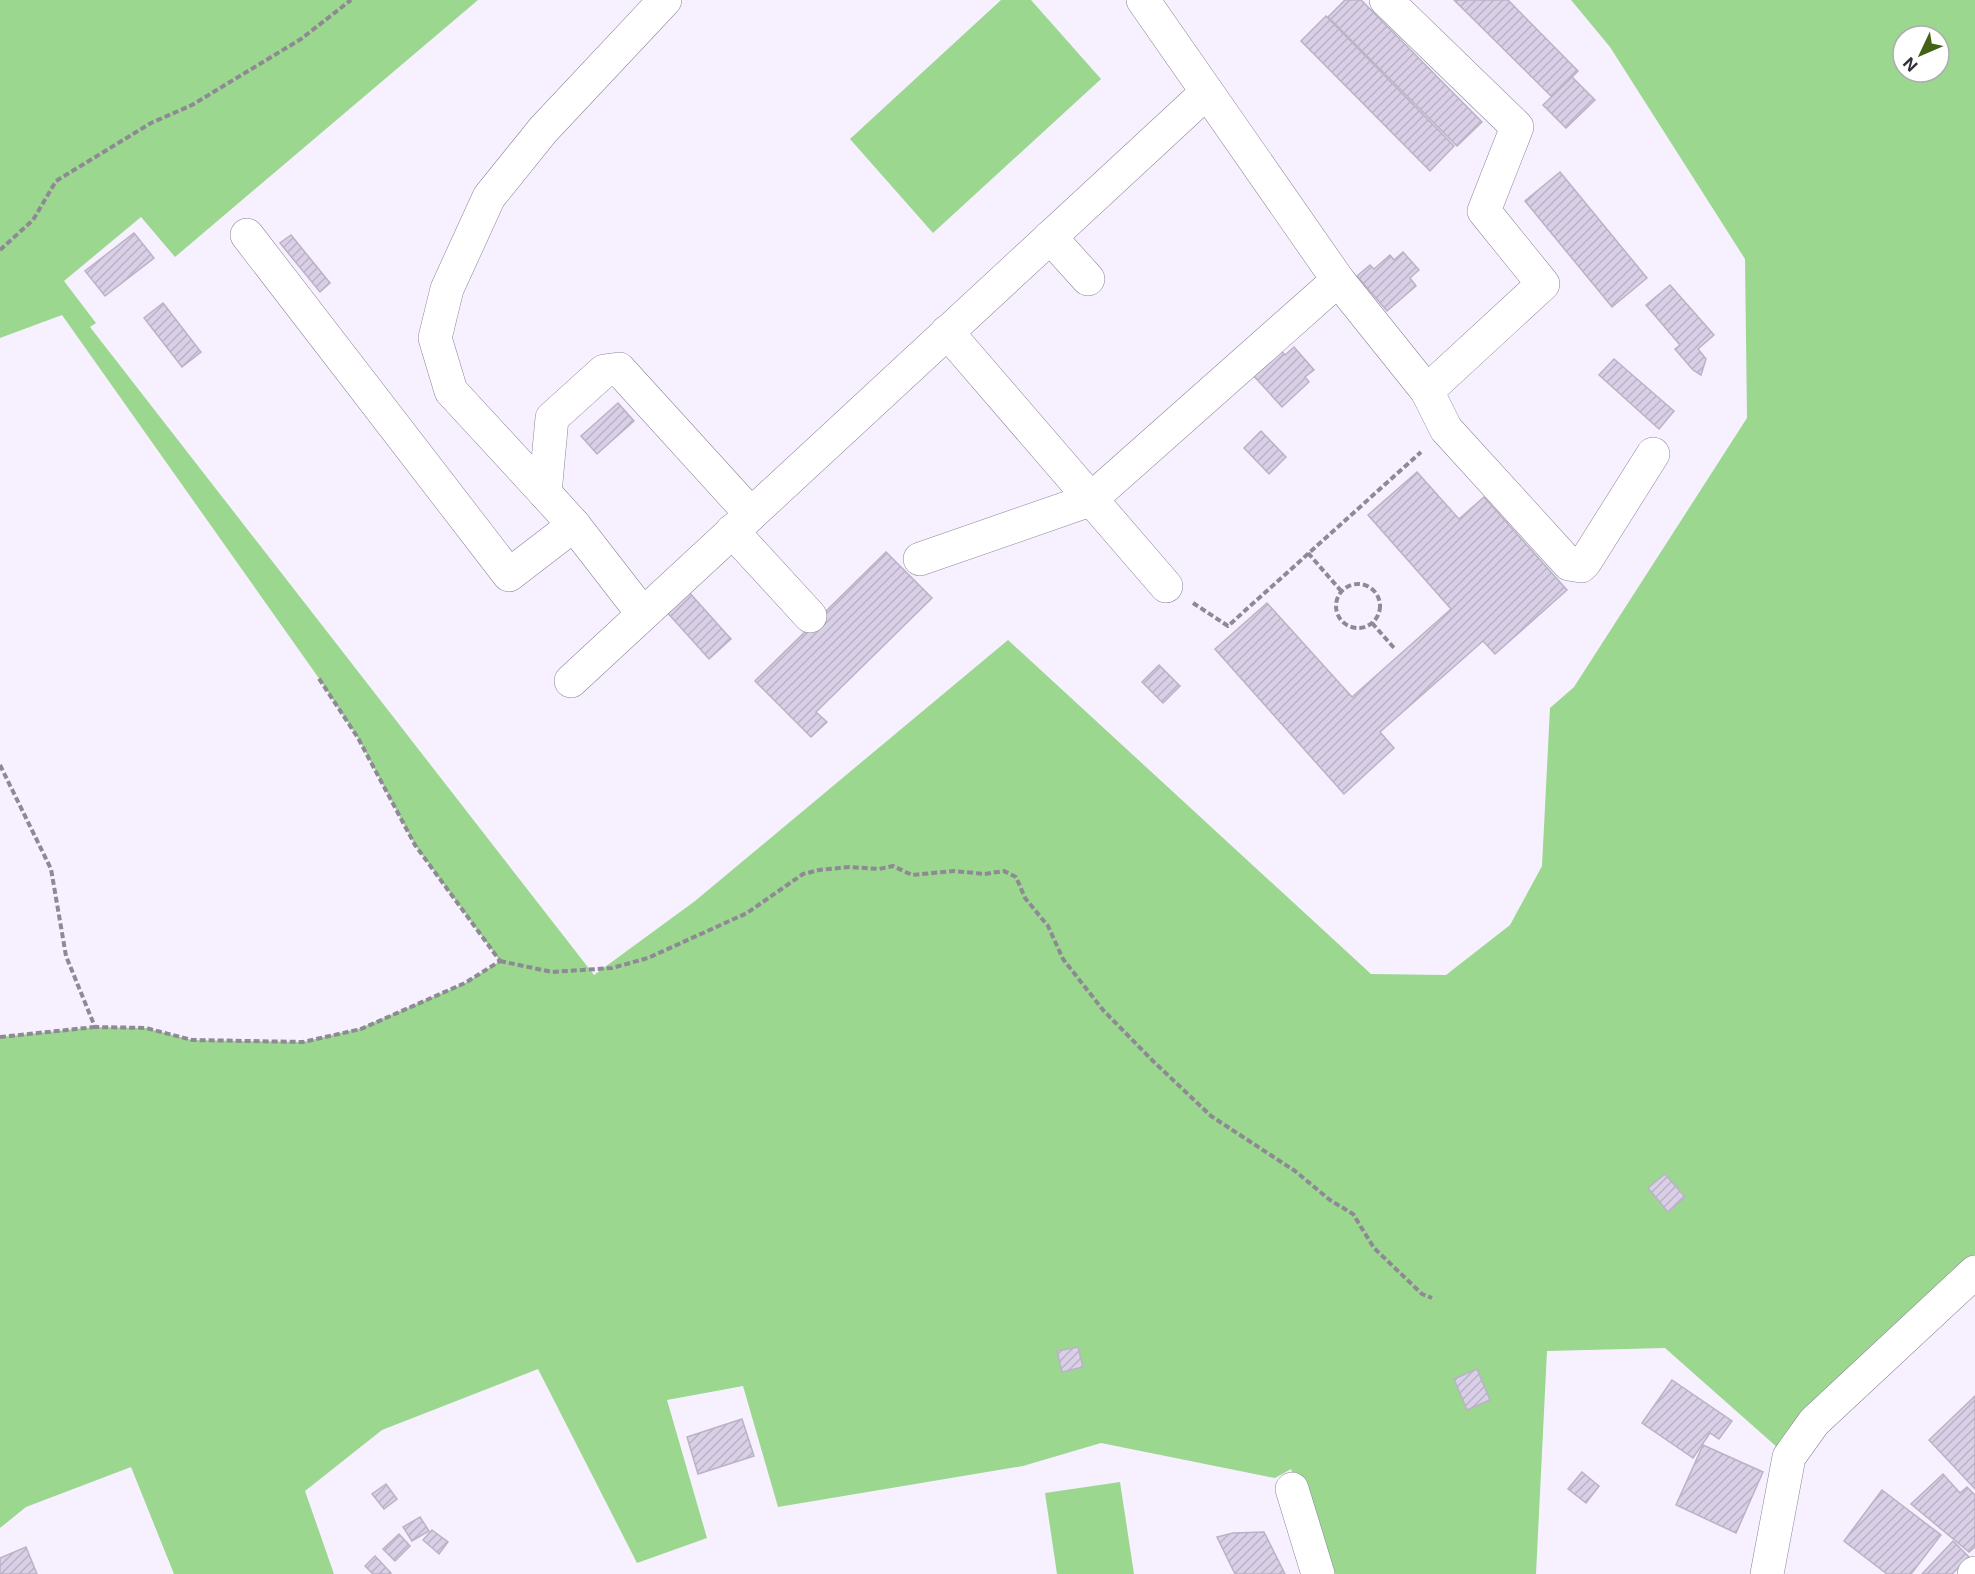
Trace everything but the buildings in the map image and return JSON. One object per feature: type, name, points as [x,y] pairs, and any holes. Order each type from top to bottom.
[{"type":"street","points":[[643,614],[574,525],[451,391],[435,338],[447,289],[489,197],[543,130],[664,0]]},
{"type":"street","points":[[1143,0],[1338,280],[1427,391],[1446,429],[1569,564],[1581,566],[1585,562],[1653,454]]},
{"type":"street","points":[[1386,0],[1517,127],[1484,211],[1544,284],[1427,391]]},
{"type":"street","points":[[571,681],[1207,92]]},
{"type":"street","points":[[247,236],[509,575],[574,525]]},
{"type":"street","points":[[1050,237],[1088,279]]},
{"type":"street","points":[[920,559],[1090,500],[1338,280]]},
{"type":"street","points":[[947,332],[1166,586]]},
{"type":"street","points":[[545,493],[552,418],[604,371],[620,369],[742,522],[810,616]]},
{"type":"street","points":[[1767,1574],[1789,1457],[1814,1422],[1975,1272]]},
{"type":"street","points":[[1292,1489],[1318,1574]]},
{"type":"path","points":[[0,250],[33,220],[56,181],[151,123],[192,105],[292,45],[351,0]]},
{"type":"path","points":[[1166,586],[1228,626],[1446,429]]},
{"type":"path","points":[[1308,553],[1342,592]]},
{"type":"path","points":[[1354,585],[1368,587],[1374,591],[1380,604],[1380,611],[1372,623],[1359,628],[1352,627],[1340,619],[1336,605],[1342,592],[1354,585]]},
{"type":"path","points":[[1372,623],[1395,649]]},
{"type":"path","points":[[318,677],[358,738],[415,845],[500,961],[552,972],[612,968],[648,958],[747,913],[803,874],[819,870],[849,867],[879,869],[893,866],[912,875],[954,871],[985,874],[1004,871],[1016,877],[1025,898],[1048,926],[1070,968],[1103,1010],[1211,1116],[1295,1171],[1330,1200],[1353,1214],[1374,1248],[1409,1283],[1432,1298]]},
{"type":"path","points":[[0,765],[51,869],[66,956],[95,1028]]},
{"type":"path","points":[[0,1037],[95,1028],[146,1028],[192,1040],[303,1042],[361,1029],[465,983],[500,961]]},
{"type":"green space","points":[[0,0],[478,0],[175,257],[141,217],[64,281],[96,323],[90,327],[594,975],[695,901],[1008,640],[1371,974],[1446,975],[1510,925],[1542,866],[1550,708],[1574,687],[1747,418],[1745,259],[1610,47],[1571,0],[1975,0],[1975,1265],[1778,1448],[1665,1348],[1547,1351],[1536,1574],[1325,1574],[1291,1469],[1275,1478],[1101,1443],[1023,1466],[778,1507],[743,1386],[667,1400],[707,1538],[637,1563],[538,1369],[382,1430],[305,1491],[334,1574],[174,1574],[131,1467],[26,1507],[0,1528],[0,1037],[95,1027],[146,1028],[192,1040],[303,1042],[361,1028],[465,983],[500,961],[415,845],[358,738],[318,677],[62,315],[0,338]]},
{"type":"green space","points":[[1001,0],[1031,0],[1101,79],[933,233],[850,139]]},
{"type":"green space","points":[[1120,1482],[1134,1574],[1057,1574],[1045,1493]]}]
